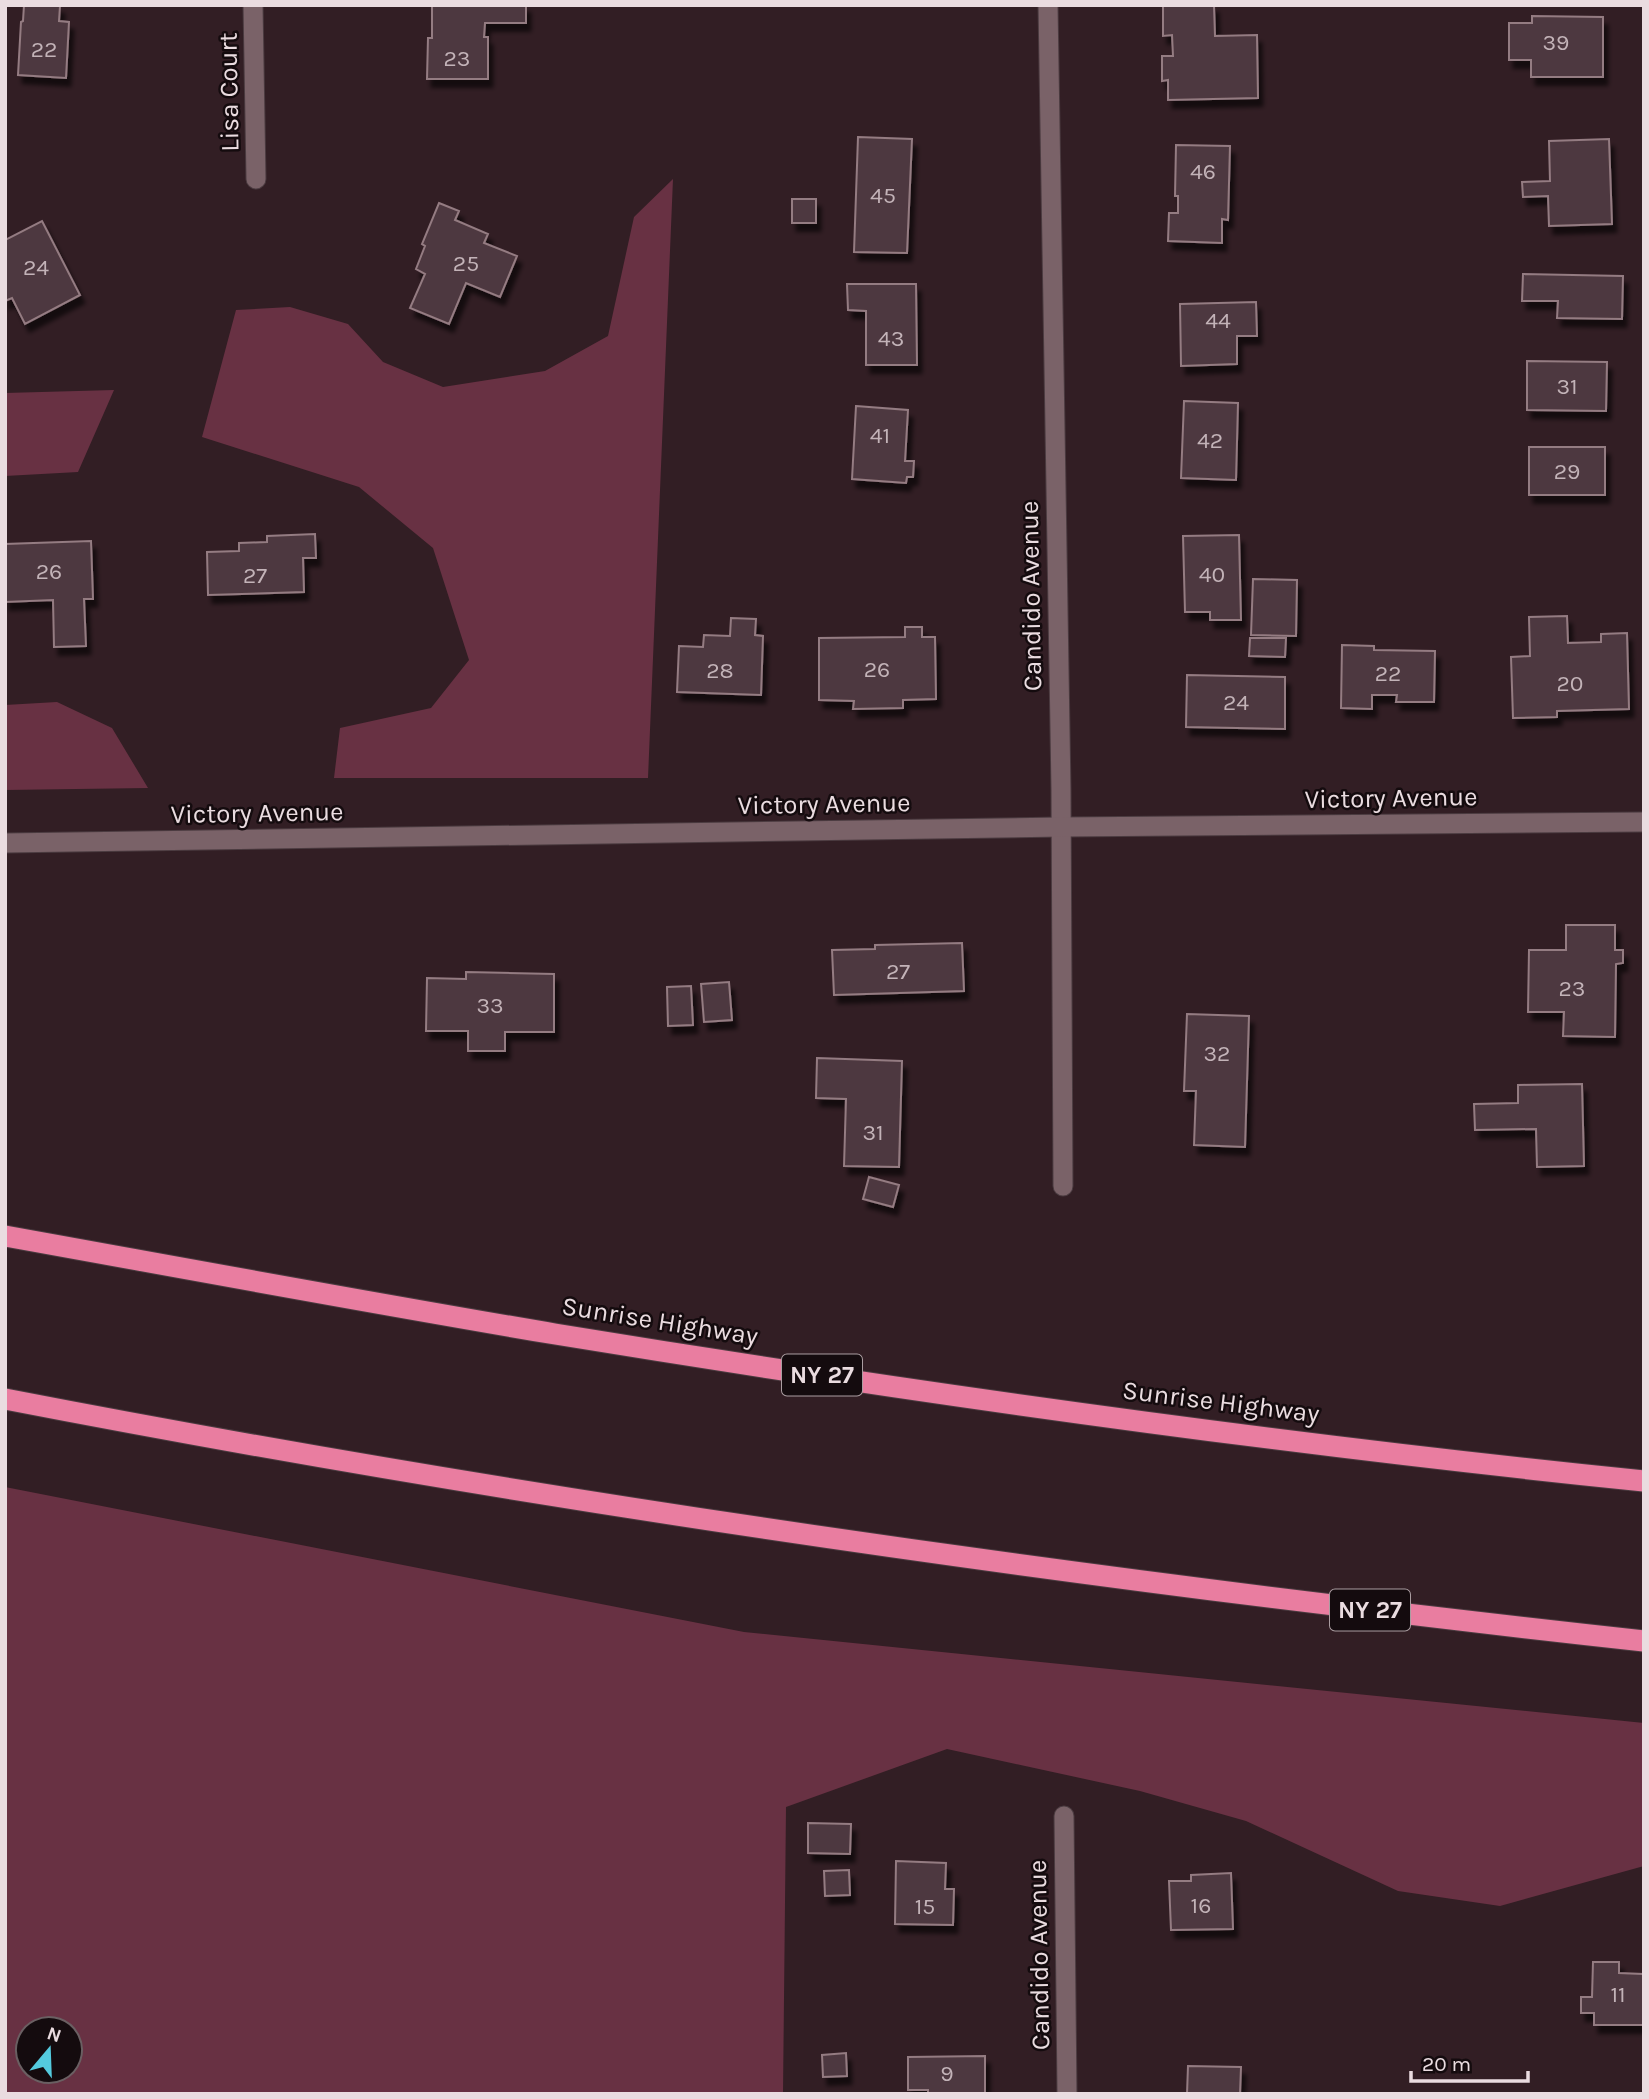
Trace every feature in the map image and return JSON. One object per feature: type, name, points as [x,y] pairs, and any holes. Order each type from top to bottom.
[{"type":"highway","name":"Sunrise Highway","points":[[5,1236],[555,1334],[981,1399],[1402,1454],[1644,1481]]},
{"type":"highway","name":"NY 27","points":[[5,1399],[255,1446],[713,1520],[1110,1577],[1644,1641]]},
{"type":"street","name":"Lisa Court","points":[[253,5],[256,178]]},
{"type":"street","name":"Candido Avenue","points":[[1048,5],[1061,827],[1063,1186]]},
{"type":"street","name":"Victory Avenue","points":[[5,844],[1061,827],[1644,822]]},
{"type":"street","name":"Candido Avenue","points":[[1064,1816],[1067,2094]]},
{"type":"shaded area","points":[[673,179],[648,778],[334,778],[340,728],[431,708],[469,660],[433,548],[359,487],[202,437],[236,310],[290,307],[348,324],[383,362],[443,387],[545,371],[608,336],[634,217]]},
{"type":"shaded area","points":[[114,390],[78,472],[5,476],[5,393]]},
{"type":"shaded area","points":[[57,702],[112,728],[148,788],[5,790],[5,705]]},
{"type":"shaded area","points":[[5,1487],[744,1632],[1644,1723],[1644,1866],[1500,1906],[1398,1891],[1246,1821],[1140,1791],[947,1749],[786,1807],[783,2094],[5,2094]]},
{"type":"building","points":[[24,5],[60,6],[59,21],[69,22],[66,78],[18,75]]},
{"type":"building","points":[[432,5],[526,5],[526,23],[485,23],[484,37],[488,37],[488,79],[427,79],[428,38],[432,38]]},
{"type":"building","points":[[1163,5],[1214,5],[1215,36],[1257,35],[1258,98],[1168,100],[1168,80],[1162,81],[1162,56],[1173,56],[1172,35],[1163,36]]},
{"type":"building","points":[[1532,16],[1603,17],[1603,77],[1531,77],[1531,60],[1509,60],[1509,23],[1532,23]]},
{"type":"building","points":[[858,137],[912,139],[907,253],[854,252]]},
{"type":"building","points":[[1609,139],[1612,224],[1549,226],[1548,196],[1523,197],[1522,182],[1550,181],[1549,141]]},
{"type":"building","points":[[1176,145],[1230,146],[1228,220],[1222,219],[1222,243],[1168,241],[1169,213],[1178,213],[1178,196],[1175,196]]},
{"type":"building","points":[[792,199],[816,199],[816,223],[792,223]]},
{"type":"building","points":[[439,203],[459,211],[455,220],[488,234],[484,243],[517,256],[500,297],[466,283],[449,324],[410,308],[425,274],[416,269],[425,246],[422,244]]},
{"type":"building","points":[[42,221],[80,295],[25,324],[12,298],[5,301],[5,240]]},
{"type":"building","points":[[1523,274],[1623,276],[1622,319],[1557,318],[1558,301],[1522,301]]},
{"type":"building","points":[[847,284],[916,284],[917,365],[866,365],[866,311],[848,310]]},
{"type":"building","points":[[1256,302],[1257,336],[1237,336],[1237,364],[1181,366],[1180,304]]},
{"type":"building","points":[[1527,361],[1607,362],[1606,411],[1527,410]]},
{"type":"building","points":[[1184,401],[1238,403],[1236,480],[1181,478]]},
{"type":"building","points":[[856,406],[908,410],[905,461],[914,461],[913,477],[907,477],[906,483],[852,479]]},
{"type":"building","points":[[1529,447],[1605,447],[1605,495],[1529,495]]},
{"type":"building","points":[[315,534],[316,558],[303,558],[304,592],[208,595],[207,552],[239,551],[239,543],[267,542],[267,536]]},
{"type":"building","points":[[1239,535],[1241,620],[1210,620],[1210,612],[1185,612],[1183,536]]},
{"type":"building","points":[[91,541],[93,599],[84,599],[86,646],[54,647],[53,600],[5,602],[5,544]]},
{"type":"building","points":[[1253,579],[1297,580],[1296,636],[1251,635]]},
{"type":"building","points":[[1567,616],[1568,643],[1601,642],[1601,634],[1627,633],[1629,709],[1557,711],[1557,717],[1513,718],[1511,657],[1530,656],[1529,617]]},
{"type":"building","points":[[731,618],[756,619],[755,635],[763,636],[761,695],[677,692],[679,646],[703,647],[704,635],[730,636]]},
{"type":"building","points":[[905,627],[922,627],[922,637],[935,637],[936,699],[903,700],[903,708],[853,709],[854,701],[819,700],[819,638],[905,637]]},
{"type":"building","points":[[1250,638],[1286,638],[1285,657],[1249,656]]},
{"type":"building","points":[[1342,645],[1374,646],[1374,650],[1435,651],[1434,702],[1396,702],[1397,695],[1372,695],[1372,709],[1341,708]]},
{"type":"building","points":[[1187,675],[1285,677],[1285,729],[1186,727]]},
{"type":"building","points":[[1566,925],[1615,925],[1615,950],[1623,950],[1623,963],[1616,964],[1615,1037],[1563,1036],[1564,1012],[1528,1012],[1529,950],[1566,950]]},
{"type":"building","points":[[962,943],[964,991],[834,995],[832,950],[875,949],[875,945]]},
{"type":"building","points":[[466,972],[554,974],[554,1032],[505,1032],[505,1051],[468,1051],[468,1031],[426,1031],[427,978],[466,979]]},
{"type":"building","points":[[729,982],[732,1020],[704,1022],[701,984]]},
{"type":"building","points":[[691,986],[693,1025],[668,1026],[667,987]]},
{"type":"building","points":[[1187,1014],[1249,1016],[1245,1147],[1194,1145],[1196,1091],[1184,1091]]},
{"type":"building","points":[[817,1058],[902,1061],[899,1167],[844,1166],[846,1099],[816,1098]]},
{"type":"building","points":[[1582,1084],[1584,1166],[1537,1167],[1536,1129],[1475,1130],[1474,1104],[1518,1103],[1518,1085]]},
{"type":"building","points":[[869,1177],[899,1185],[893,1207],[863,1199]]},
{"type":"building","points":[[808,1823],[851,1824],[850,1854],[808,1853]]},
{"type":"building","points":[[896,1861],[946,1863],[945,1889],[954,1889],[953,1925],[895,1924]]},
{"type":"building","points":[[849,1870],[850,1895],[825,1896],[824,1871]]},
{"type":"building","points":[[1231,1873],[1233,1929],[1171,1930],[1169,1881],[1191,1881],[1191,1875]]},
{"type":"building","points":[[1593,1962],[1619,1962],[1619,1973],[1643,1974],[1643,2025],[1594,2025],[1594,2013],[1581,2013],[1581,1997],[1592,1997]]},
{"type":"building","points":[[846,2053],[847,2076],[823,2077],[822,2055]]},
{"type":"building","points":[[985,2056],[985,2094],[928,2094],[928,2090],[908,2090],[908,2057]]},
{"type":"building","points":[[1188,2066],[1241,2067],[1240,2094],[1187,2094]]}]
